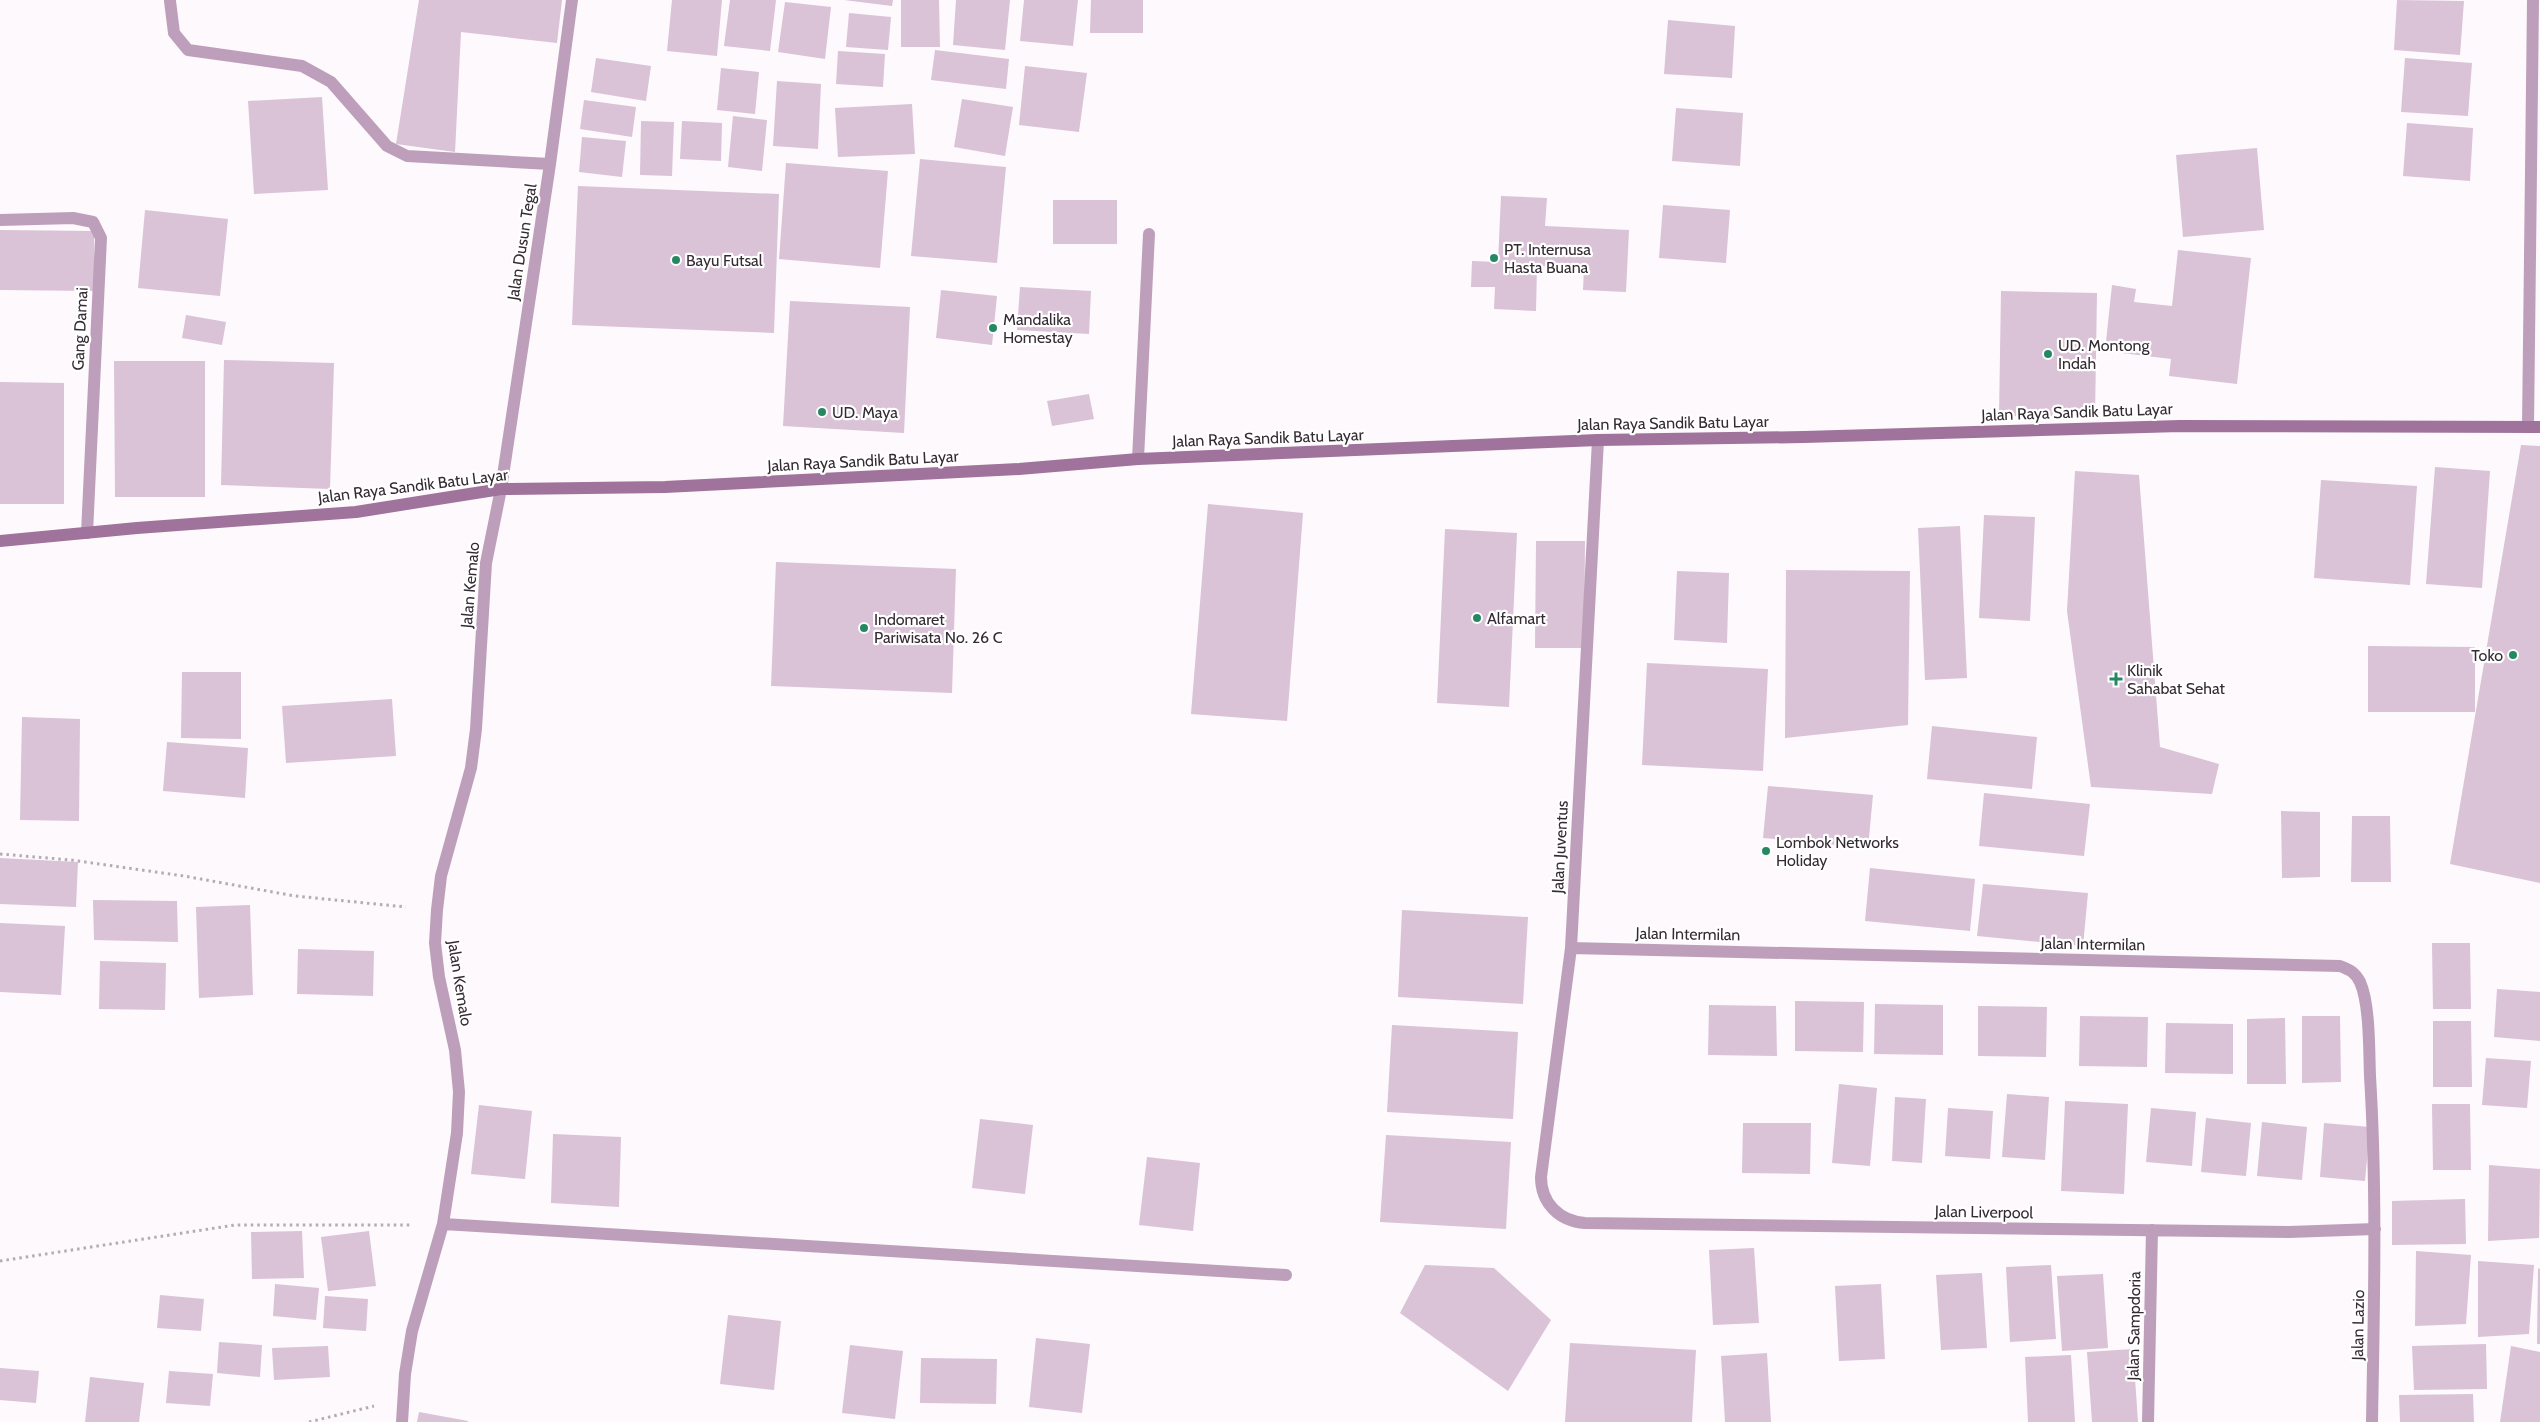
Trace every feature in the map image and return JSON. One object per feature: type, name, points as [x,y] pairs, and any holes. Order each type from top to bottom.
[{"type":"main road","name":"Jalan Raya Sandik Batu Layar","points":[[0,541],[356,512],[501,489],[684,486],[1019,469],[1138,460],[1598,440],[1804,437],[2180,426],[2534,427]]},
{"type":"street","name":"Jalan Dusun Tegal","points":[[501,489],[550,164],[572,0]]},
{"type":"street","points":[[2533,0],[2534,427]]},
{"type":"street","points":[[170,1],[174,33],[188,50],[302,66],[331,82],[386,146],[407,156],[550,164]]},
{"type":"street","name":"Gang Damai","points":[[0,220],[74,218],[93,222],[100,238],[87,533]]},
{"type":"street","points":[[1138,460],[1149,234]]},
{"type":"street","name":"Jalan Juventus","points":[[1591,1223],[1578,1222],[1558,1214],[1548,1204],[1541,1184],[1571,948],[1598,440]]},
{"type":"street","name":"Jalan Kemalo","points":[[402,1422],[403,1398],[412,1331],[442,1224],[457,1134],[459,1092],[455,1050],[438,968],[435,943],[437,910],[441,876],[471,768],[476,730],[486,563],[501,489]]},
{"type":"street","name":"Jalan Intermilan","points":[[1571,948],[2340,966],[2355,972],[2361,984],[2367,1025],[2372,1110],[2375,1229]]},
{"type":"street","name":"Jalan Liverpool","points":[[1591,1223],[2290,1232],[2375,1229]]},
{"type":"street","points":[[442,1224],[1286,1275]]},
{"type":"street","name":"Jalan Lazio","points":[[2372,1422],[2375,1229]]},
{"type":"street","name":"Jalan Sampdoria","points":[[2148,1422],[2152,1230]]},
{"type":"path","points":[[0,854],[71,860],[174,874],[295,896],[437,910]]},
{"type":"path","points":[[0,1261],[235,1225],[442,1224]]},
{"type":"path","points":[[309,1422],[403,1398]]},
{"type":"building","points":[[419,0],[562,0],[557,43],[461,32],[455,152],[396,144]]},
{"type":"building","points":[[672,0],[722,0],[717,56],[667,51]]},
{"type":"building","points":[[730,0],[776,0],[770,51],[724,46]]},
{"type":"building","points":[[844,0],[893,0],[892,6]]},
{"type":"building","points":[[901,0],[939,0],[940,47],[901,47]]},
{"type":"building","points":[[956,0],[1010,0],[1005,50],[953,45]]},
{"type":"building","points":[[1024,0],[1078,0],[1073,46],[1020,41]]},
{"type":"building","points":[[1091,0],[1143,0],[1143,33],[1090,33]]},
{"type":"building","points":[[2397,0],[2464,1],[2460,55],[2394,50]]},
{"type":"building","points":[[785,2],[831,7],[825,59],[778,52]]},
{"type":"building","points":[[849,13],[891,17],[888,50],[846,47]]},
{"type":"building","points":[[1668,20],[1735,26],[1732,78],[1664,74]]},
{"type":"building","points":[[935,50],[1009,59],[1006,89],[931,80]]},
{"type":"building","points":[[838,51],[885,54],[883,87],[836,84]]},
{"type":"building","points":[[596,58],[651,66],[646,101],[591,92]]},
{"type":"building","points":[[2405,58],[2472,63],[2468,116],[2401,112]]},
{"type":"building","points":[[1025,66],[1087,73],[1079,132],[1019,125]]},
{"type":"building","points":[[721,68],[759,72],[755,114],[717,110]]},
{"type":"building","points":[[777,81],[821,84],[818,149],[773,146]]},
{"type":"building","points":[[322,97],[328,190],[254,194],[248,101]]},
{"type":"building","points":[[962,99],[1013,107],[1005,156],[954,147]]},
{"type":"building","points":[[584,100],[636,107],[632,137],[580,129]]},
{"type":"building","points":[[912,104],[915,154],[838,157],[835,108]]},
{"type":"building","points":[[1676,108],[1743,113],[1740,166],[1672,161]]},
{"type":"building","points":[[733,116],[767,120],[762,171],[728,167]]},
{"type":"building","points":[[641,121],[674,122],[672,176],[640,175]]},
{"type":"building","points":[[682,121],[722,123],[721,161],[680,159]]},
{"type":"building","points":[[2407,123],[2473,128],[2470,181],[2403,176]]},
{"type":"building","points":[[582,137],[626,141],[622,177],[579,172]]},
{"type":"building","points":[[2257,148],[2264,230],[2183,237],[2176,155]]},
{"type":"building","points":[[920,159],[1006,167],[997,263],[911,256]]},
{"type":"building","points":[[786,163],[888,171],[880,268],[779,259]]},
{"type":"building","name":"Bayu Futsal","points":[[578,186],[779,194],[774,333],[572,325]]},
{"type":"building","points":[[1501,196],[1547,198],[1545,226],[1629,230],[1626,292],[1583,290],[1584,267],[1537,266],[1536,311],[1494,309],[1495,287],[1471,287],[1472,261],[1498,262]]},
{"type":"building","points":[[1053,200],[1117,200],[1117,244],[1053,244]]},
{"type":"building","points":[[1663,205],[1730,210],[1726,263],[1659,258]]},
{"type":"building","points":[[145,210],[228,219],[220,296],[138,288]]},
{"type":"building","points":[[0,230],[94,231],[94,291],[0,290]]},
{"type":"building","points":[[2178,250],[2251,258],[2237,384],[2169,376],[2171,359],[2105,351],[2112,285],[2136,289],[2134,302],[2172,306]]},
{"type":"building","points":[[1020,287],[1091,291],[1089,334],[1017,330]]},
{"type":"building","points":[[941,290],[997,296],[992,345],[936,338]]},
{"type":"building","name":"UD. Montong Indah","points":[[2001,291],[2097,293],[2095,417],[1999,416]]},
{"type":"building","points":[[790,301],[910,307],[904,433],[783,426]]},
{"type":"building","points":[[186,315],[226,322],[222,345],[182,338]]},
{"type":"building","points":[[224,360],[334,363],[330,489],[221,485]]},
{"type":"building","points":[[114,361],[205,361],[205,497],[115,497]]},
{"type":"building","points":[[0,382],[64,383],[64,504],[0,504]]},
{"type":"building","points":[[1089,394],[1094,419],[1052,426],[1047,401]]},
{"type":"building","name":"Toko","points":[[2521,445],[2540,446],[2540,883],[2450,864]]},
{"type":"building","points":[[2435,467],[2490,471],[2482,588],[2426,584]]},
{"type":"building","name":"Klinik Sahabat Sehat","points":[[2075,471],[2139,475],[2160,747],[2219,764],[2212,794],[2091,787],[2067,611]]},
{"type":"building","points":[[2321,480],[2417,486],[2410,585],[2314,578]]},
{"type":"building","points":[[1208,504],[1303,513],[1287,721],[1191,714]]},
{"type":"building","points":[[1984,515],[2035,517],[2030,621],[1979,618]]},
{"type":"building","points":[[1960,526],[1967,678],[1925,680],[1918,528]]},
{"type":"building","name":"Alfamart","points":[[1445,529],[1517,533],[1509,707],[1437,703]]},
{"type":"building","points":[[1536,541],[1585,541],[1584,648],[1535,648]]},
{"type":"building","name":"Indomaret Pariwisata No. 26 C","points":[[776,562],[956,569],[952,693],[771,686]]},
{"type":"building","points":[[1786,570],[1910,571],[1908,725],[1785,738]]},
{"type":"building","points":[[1677,571],[1729,573],[1727,643],[1674,640]]},
{"type":"building","points":[[2368,646],[2475,647],[2475,712],[2368,712]]},
{"type":"building","points":[[1647,663],[1768,669],[1763,771],[1642,765]]},
{"type":"building","points":[[182,672],[241,672],[241,739],[181,738]]},
{"type":"building","points":[[392,699],[396,756],[286,763],[282,706]]},
{"type":"building","points":[[22,717],[80,719],[79,821],[20,820]]},
{"type":"building","points":[[1932,726],[2037,737],[2032,789],[1927,779]]},
{"type":"building","points":[[167,742],[248,748],[245,798],[163,791]]},
{"type":"building","points":[[1768,786],[1873,795],[1868,848],[1763,838]]},
{"type":"building","points":[[1984,793],[2090,804],[2084,856],[1979,846]]},
{"type":"building","points":[[2281,811],[2320,812],[2320,877],[2282,878]]},
{"type":"building","points":[[2352,816],[2390,816],[2391,882],[2351,882]]},
{"type":"building","points":[[0,858],[78,862],[76,907],[0,904]]},
{"type":"building","points":[[1870,868],[1975,879],[1970,931],[1865,921]]},
{"type":"building","points":[[1983,884],[2088,893],[2083,946],[1977,936]]},
{"type":"building","points":[[93,900],[177,901],[178,942],[94,940]]},
{"type":"building","points":[[250,905],[253,995],[199,998],[196,907]]},
{"type":"building","points":[[1402,910],[1528,917],[1523,1004],[1398,997]]},
{"type":"building","points":[[0,923],[65,926],[61,995],[0,992]]},
{"type":"building","points":[[2432,943],[2470,943],[2471,1009],[2433,1009]]},
{"type":"building","points":[[298,949],[374,951],[373,996],[297,994]]},
{"type":"building","points":[[100,961],[166,963],[165,1010],[99,1009]]},
{"type":"building","points":[[2497,989],[2540,992],[2540,1041],[2494,1037]]},
{"type":"building","points":[[1795,1001],[1864,1002],[1863,1052],[1795,1051]]},
{"type":"building","points":[[1875,1004],[1943,1005],[1943,1055],[1874,1054]]},
{"type":"building","points":[[1709,1005],[1776,1006],[1777,1056],[1708,1055]]},
{"type":"building","points":[[1978,1006],[2047,1007],[2046,1057],[1978,1056]]},
{"type":"building","points":[[2080,1016],[2148,1017],[2147,1067],[2079,1066]]},
{"type":"building","points":[[2302,1016],[2340,1016],[2341,1082],[2302,1083]]},
{"type":"building","points":[[2285,1018],[2286,1084],[2247,1084],[2247,1019]]},
{"type":"building","points":[[2433,1021],[2471,1021],[2472,1087],[2433,1087]]},
{"type":"building","points":[[2166,1023],[2233,1024],[2233,1074],[2165,1073]]},
{"type":"building","points":[[1392,1025],[1518,1032],[1513,1119],[1387,1112]]},
{"type":"building","points":[[2486,1058],[2531,1061],[2527,1108],[2482,1105]]},
{"type":"building","points":[[1839,1084],[1877,1088],[1870,1166],[1832,1163]]},
{"type":"building","points":[[2007,1094],[2049,1097],[2045,1160],[2002,1157]]},
{"type":"building","points":[[1895,1097],[1926,1099],[1922,1163],[1892,1161]]},
{"type":"building","points":[[2065,1101],[2128,1104],[2124,1194],[2061,1191]]},
{"type":"building","points":[[2432,1104],[2470,1104],[2471,1170],[2433,1170]]},
{"type":"building","points":[[479,1105],[532,1111],[525,1179],[471,1174]]},
{"type":"building","points":[[1948,1108],[1993,1111],[1990,1159],[1945,1156]]},
{"type":"building","points":[[2151,1108],[2196,1112],[2192,1166],[2146,1162]]},
{"type":"building","points":[[2206,1118],[2251,1123],[2246,1176],[2201,1172]]},
{"type":"building","points":[[980,1119],[1033,1125],[1025,1194],[972,1188]]},
{"type":"building","points":[[2262,1122],[2307,1127],[2302,1180],[2257,1176]]},
{"type":"building","points":[[1743,1123],[1811,1123],[1810,1174],[1742,1173]]},
{"type":"building","points":[[2324,1123],[2370,1127],[2365,1181],[2320,1177]]},
{"type":"building","points":[[553,1134],[621,1137],[619,1207],[551,1203]]},
{"type":"building","points":[[1386,1135],[1511,1142],[1506,1229],[1380,1222]]},
{"type":"building","points":[[1147,1157],[1200,1163],[1193,1231],[1139,1225]]},
{"type":"building","points":[[2489,1165],[2540,1169],[2539,1238],[2488,1241]]},
{"type":"building","points":[[2465,1199],[2466,1244],[2392,1245],[2392,1201]]},
{"type":"building","points":[[302,1231],[304,1278],[252,1279],[251,1232]]},
{"type":"building","points":[[369,1231],[376,1286],[328,1291],[321,1237]]},
{"type":"building","points":[[1754,1248],[1759,1323],[1713,1325],[1709,1250]]},
{"type":"building","points":[[2416,1251],[2471,1255],[2466,1324],[2415,1326]]},
{"type":"building","points":[[2478,1261],[2534,1265],[2529,1334],[2478,1337]]},
{"type":"building","points":[[1425,1265],[1494,1268],[1551,1320],[1508,1391],[1400,1313]]},
{"type":"building","points":[[2051,1265],[2056,1339],[2010,1342],[2006,1267]]},
{"type":"building","points":[[2538,1268],[2540,1269],[2540,1344],[2537,1344]]},
{"type":"building","points":[[1982,1273],[1987,1348],[1941,1350],[1936,1275]]},
{"type":"building","points":[[2103,1274],[2108,1348],[2062,1351],[2057,1276]]},
{"type":"building","points":[[275,1284],[319,1288],[316,1320],[273,1316]]},
{"type":"building","points":[[1881,1284],[1885,1359],[1839,1361],[1835,1286]]},
{"type":"building","points":[[160,1295],[204,1299],[201,1331],[157,1328]]},
{"type":"building","points":[[325,1296],[368,1299],[366,1331],[323,1328]]},
{"type":"building","points":[[728,1315],[781,1321],[774,1390],[720,1384]]},
{"type":"building","points":[[1036,1338],[1090,1344],[1082,1413],[1029,1407]]},
{"type":"building","points":[[219,1342],[262,1345],[260,1377],[217,1373]]},
{"type":"building","points":[[1570,1343],[1696,1350],[1692,1422],[1565,1422]]},
{"type":"building","points":[[2486,1344],[2487,1389],[2414,1390],[2412,1346]]},
{"type":"building","points":[[850,1345],[903,1351],[895,1419],[842,1413]]},
{"type":"building","points":[[328,1346],[330,1377],[274,1380],[272,1348]]},
{"type":"building","points":[[2511,1346],[2540,1352],[2540,1422],[2500,1422]]},
{"type":"building","points":[[2133,1349],[2138,1422],[2092,1422],[2087,1352]]},
{"type":"building","points":[[1767,1353],[1771,1422],[1725,1422],[1721,1356]]},
{"type":"building","points":[[2071,1355],[2075,1422],[2028,1422],[2025,1357]]},
{"type":"building","points":[[921,1358],[997,1359],[996,1404],[920,1403]]},
{"type":"building","points":[[0,1368],[39,1371],[36,1403],[0,1400]]},
{"type":"building","points":[[169,1371],[213,1374],[210,1406],[166,1403]]},
{"type":"building","points":[[90,1377],[144,1383],[139,1422],[85,1422]]},
{"type":"building","points":[[2473,1394],[2474,1422],[2400,1422],[2399,1395]]},
{"type":"building","points":[[419,1412],[468,1421],[468,1422],[417,1422]]},
{"type":"place","name":"PT. Internusa Hasta Buana","points":[[1494,258]]},
{"type":"place","name":"Bayu Futsal","points":[[676,260]]},
{"type":"place","name":"Mandalika Homestay","points":[[993,328]]},
{"type":"place","name":"UD. Montong Indah","points":[[2048,354]]},
{"type":"place","name":"UD. Maya","points":[[822,412]]},
{"type":"place","name":"Alfamart","points":[[1477,618]]},
{"type":"place","name":"Indomaret Pariwisata No. 26 C","points":[[864,628]]},
{"type":"place","name":"Toko","points":[[2513,655]]},
{"type":"place","name":"Klinik Sahabat Sehat","points":[[2116,679]]},
{"type":"place","name":"Lombok Networks Holiday","points":[[1766,851]]}]
